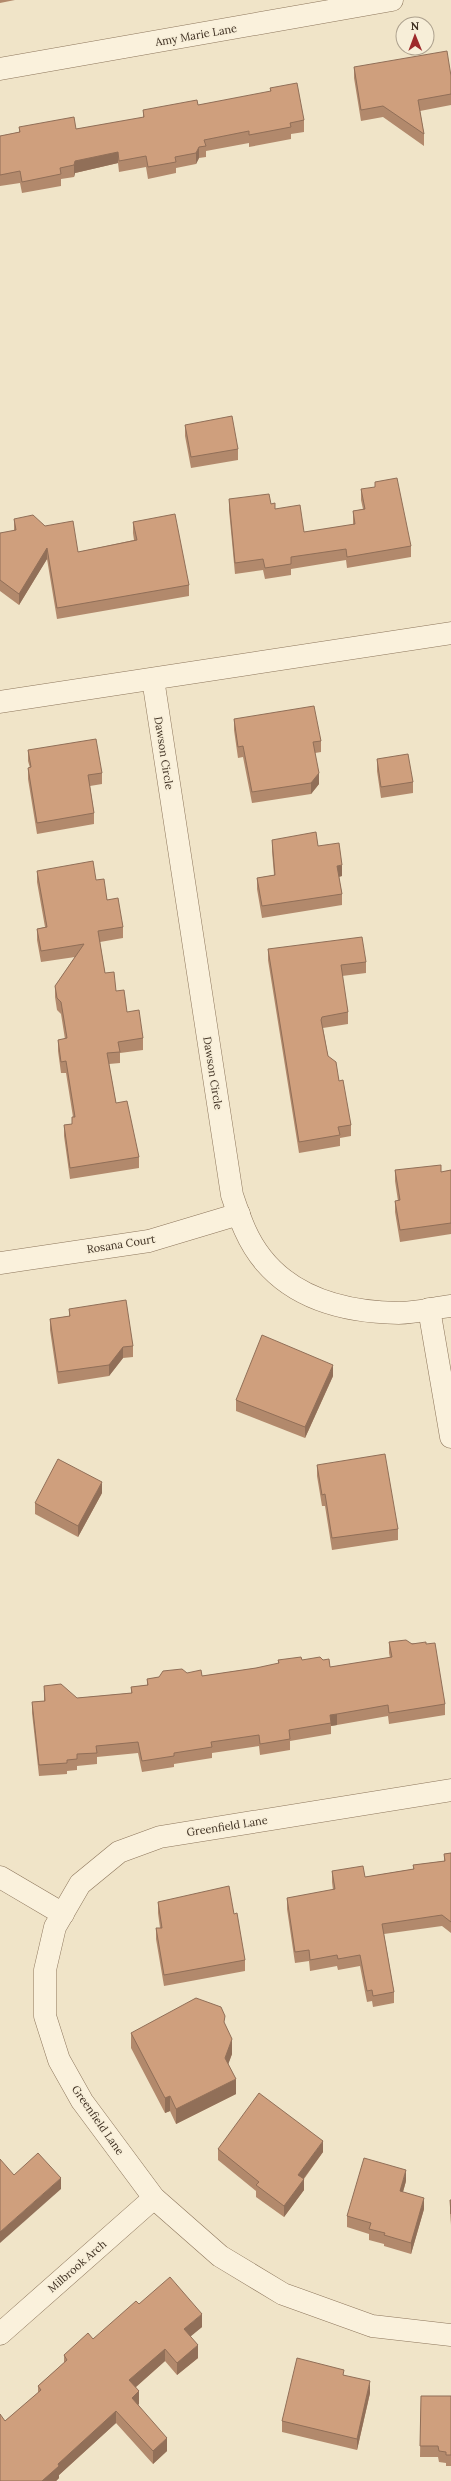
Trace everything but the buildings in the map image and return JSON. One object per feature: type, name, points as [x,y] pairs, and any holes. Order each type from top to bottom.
[{"type":"street","name":"Amy Marie Lane","points":[[0,69],[392,0]]},
{"type":"street","points":[[0,702],[451,633]]},
{"type":"street","name":"Dawson Circle","points":[[153,679],[232,1195],[245,1231],[261,1256],[287,1285],[323,1303],[363,1311],[401,1313],[451,1306]]},
{"type":"street","name":"Rosana Court","points":[[0,1263],[149,1241],[239,1214]]},
{"type":"street","points":[[430,1309],[451,1437]]},
{"type":"street","name":"Greenfield Lane","points":[[451,1790],[160,1837],[119,1852],[80,1884],[55,1927],[45,1970],[44,2016],[59,2060],[82,2101],[154,2198],[220,2256],[282,2294],[372,2326],[451,2335]]},
{"type":"street","points":[[0,1877],[63,1914]]},
{"type":"street","name":"Milbrook Arch","points":[[0,2334],[154,2198]]}]
